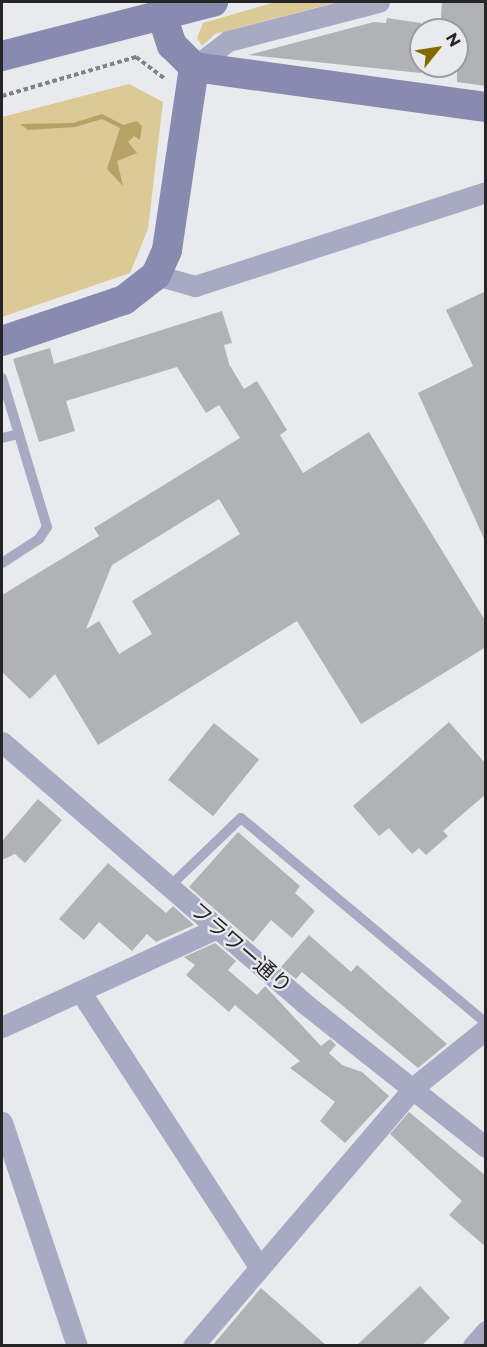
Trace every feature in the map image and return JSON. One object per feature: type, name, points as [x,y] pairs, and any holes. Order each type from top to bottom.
[{"type":"street","points":[[2,56],[213,2]]},
{"type":"street","points":[[181,74],[228,41],[379,2]]},
{"type":"street","points":[[2,341],[124,300],[156,275],[167,250],[181,74],[162,15]]},
{"type":"street","points":[[181,74],[486,107]]},
{"type":"street","points":[[156,275],[195,286],[486,192]]},
{"type":"street","name":"フラワー通り","points":[[2,742],[217,928],[486,1147]]},
{"type":"street","points":[[2,1027],[217,928]]},
{"type":"street","points":[[80,991],[259,1267]]},
{"type":"street","points":[[193,1346],[414,1087],[486,1029]]},
{"type":"street","points":[[2,1122],[77,1346]]},
{"type":"street","points":[[473,1346],[486,1331]]},
{"type":"lane","points":[[2,378],[47,527],[39,539],[2,563]]},
{"type":"lane","points":[[2,438],[19,434]]},
{"type":"lane","points":[[170,886],[241,818],[486,1023]]},
{"type":"path","points":[[2,96],[136,57],[181,74]]},
{"type":"shaded area","points":[[276,2],[338,2],[215,34],[202,46],[197,38],[203,23]]},
{"type":"shaded area","points":[[129,84],[163,102],[148,229],[130,273],[2,317],[2,117]]},
{"type":"shaded area","points":[[102,114],[123,125],[137,121],[142,126],[140,140],[134,136],[128,142],[137,153],[117,161],[123,186],[107,169],[120,128],[102,119],[75,127],[28,130],[20,124],[73,123]]},
{"type":"building","points":[[442,2],[484,2],[486,86],[457,82],[457,78],[469,78],[469,18],[441,18]]},
{"type":"building","points":[[387,18],[409,21],[409,72],[248,55],[374,22],[386,23]]},
{"type":"building","points":[[486,291],[486,543],[418,393],[473,366],[446,310]]},
{"type":"building","points":[[222,311],[232,343],[224,345],[229,364],[244,389],[257,381],[287,430],[280,435],[303,473],[369,432],[486,622],[486,647],[361,724],[297,621],[98,745],[55,674],[30,699],[2,672],[2,595],[99,536],[94,528],[240,438],[219,405],[206,413],[177,367],[66,401],[75,431],[39,442],[13,359],[50,348],[54,364]],"holes":[[[219,499],[240,534],[132,601],[152,634],[119,654],[99,621],[86,629],[112,565]]]},
{"type":"building","points":[[449,722],[486,764],[486,794],[443,831],[448,836],[426,855],[419,848],[412,854],[389,828],[379,836],[353,806]]},
{"type":"building","points":[[214,723],[259,760],[213,816],[168,780]]},
{"type":"building","points":[[38,799],[62,820],[25,863],[15,854],[2,860],[2,841]]},
{"type":"building","points":[[238,832],[300,886],[295,893],[315,911],[292,938],[271,920],[253,942],[189,887]]},
{"type":"building","points":[[108,863],[166,913],[173,906],[194,925],[156,942],[147,934],[132,951],[99,922],[84,940],[59,919]]},
{"type":"building","points":[[309,935],[351,972],[357,965],[447,1044],[418,1068],[302,972],[296,979],[281,967]]},
{"type":"building","points":[[215,943],[236,961],[228,970],[257,995],[265,986],[321,1046],[330,1039],[336,1045],[329,1053],[342,1065],[362,1072],[389,1096],[345,1143],[320,1121],[335,1102],[290,1068],[300,1061],[235,1005],[229,1012],[186,975],[195,965],[184,957]]},
{"type":"building","points":[[409,1112],[486,1176],[486,1247],[449,1215],[462,1201],[390,1134]]},
{"type":"building","points":[[420,1286],[450,1318],[421,1346],[356,1346]]},
{"type":"building","points":[[261,1288],[327,1346],[212,1346]]}]
